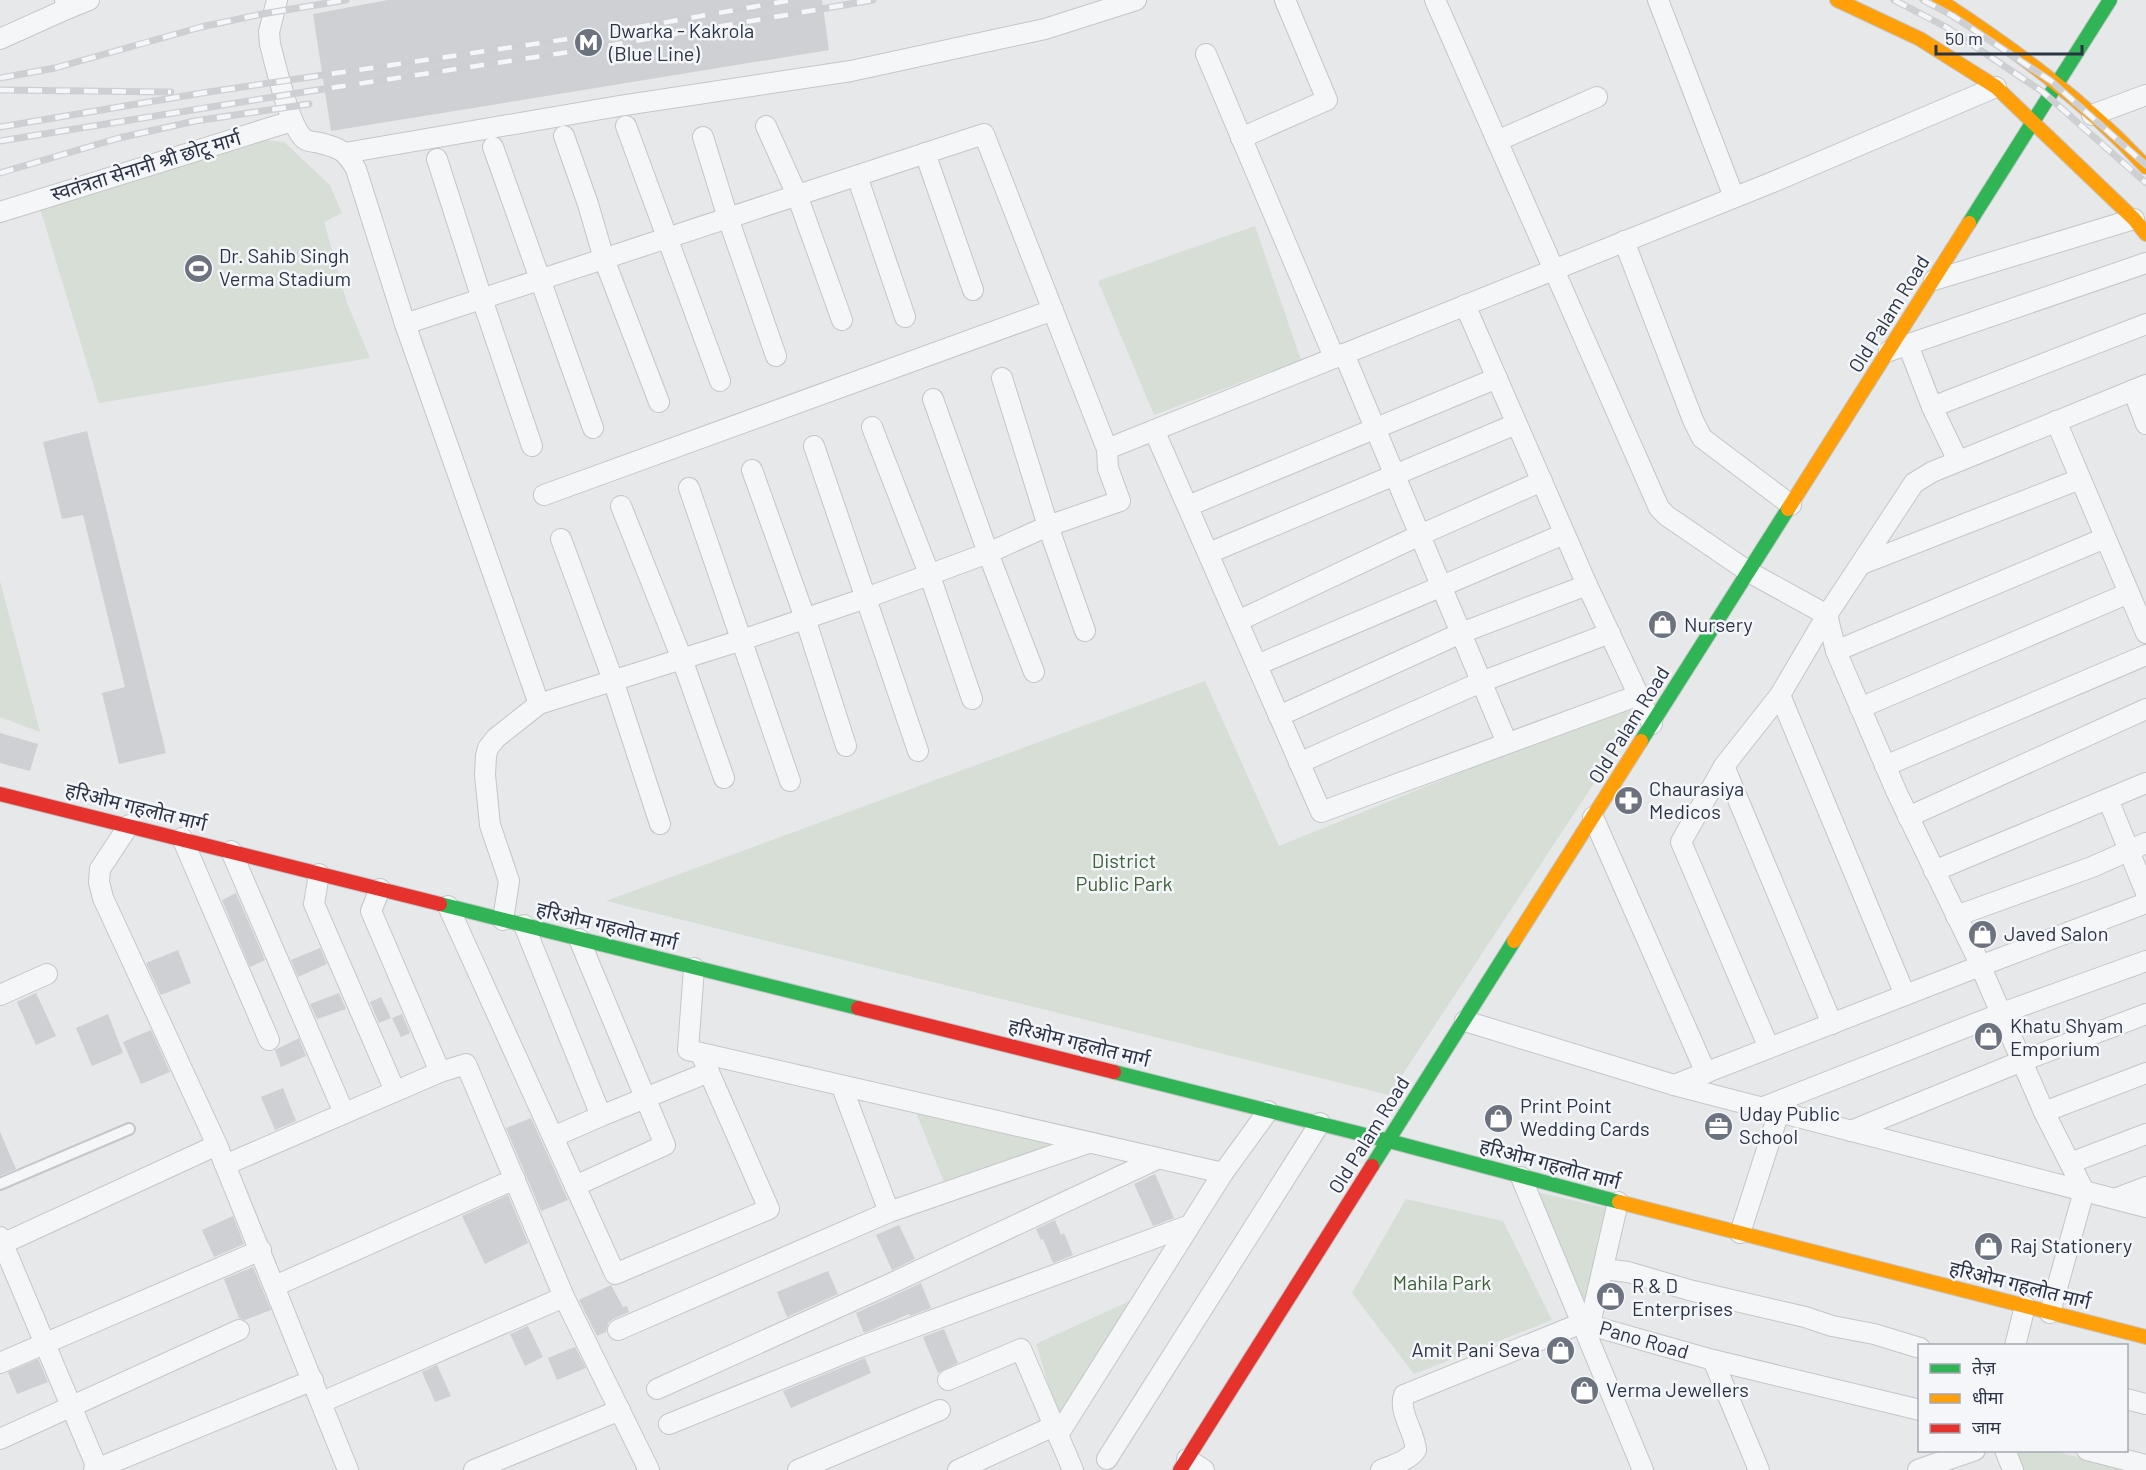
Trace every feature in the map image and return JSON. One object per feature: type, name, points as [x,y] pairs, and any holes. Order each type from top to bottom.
[{"type":"street","points":[[0,39],[67,4],[89,0]]},
{"type":"street","points":[[277,0],[269,32],[270,44],[292,121],[298,133],[305,140],[338,147],[356,169],[405,324],[539,704]]},
{"type":"street","points":[[345,153],[619,106],[851,71],[1045,29],[1136,0]]},
{"type":"street","points":[[1241,138],[1327,100],[1285,0]]},
{"type":"street","points":[[1435,0],[1659,508],[1667,516],[1749,572],[1827,615],[1836,651],[1885,766],[2002,1013],[2044,1112],[2084,1191],[2050,1312]]},
{"type":"street","points":[[1658,0],[1734,197]]},
{"type":"street","points":[[1837,0],[1920,39],[1996,87],[2140,227]]},
{"type":"street","points":[[1939,0],[1960,7],[2058,83],[2146,167]]},
{"type":"street","name":"Old Palam Road","points":[[1184,1464],[2110,0]]},
{"type":"street","points":[[1206,54],[1241,138],[1339,356],[1375,429],[1507,743]]},
{"type":"street","points":[[1107,449],[1734,197],[1996,87]]},
{"type":"street","points":[[2092,115],[2146,95]]},
{"type":"street","points":[[1497,141],[1597,96]]},
{"type":"street","name":"स्वतंत्रता सेनानी श्री छोटू मार्ग","points":[[0,212],[292,121]]},
{"type":"street","points":[[626,126],[720,381]]},
{"type":"street","points":[[766,126],[797,195],[842,320]]},
{"type":"street","points":[[405,324],[984,134],[1107,449],[1108,468],[1120,501],[1048,526],[930,576],[742,640],[539,704],[496,738],[488,748],[486,756],[485,775],[490,825],[509,881],[503,920]]},
{"type":"street","points":[[564,136],[604,259],[626,311],[659,402]]},
{"type":"street","points":[[703,137],[728,218],[776,356]]},
{"type":"street","points":[[493,147],[593,428]]},
{"type":"street","points":[[925,153],[973,290]]},
{"type":"street","points":[[437,159],[532,446]]},
{"type":"street","points":[[857,176],[905,318]]},
{"type":"street","points":[[1934,280],[2140,227]]},
{"type":"street","points":[[1624,241],[1702,438],[1791,505]]},
{"type":"street","points":[[1888,351],[2146,263]]},
{"type":"street","points":[[1465,305],[1564,534],[1652,724]]},
{"type":"street","points":[[544,495],[1053,310]]},
{"type":"street","points":[[1932,407],[2146,324]]},
{"type":"street","points":[[1908,345],[1932,407],[1958,461]]},
{"type":"street","points":[[1002,378],[1048,526],[1085,631]]},
{"type":"street","points":[[1188,506],[1497,378]]},
{"type":"street","points":[[1769,1048],[1681,842],[1724,766],[1780,695],[1827,615],[1914,483],[1958,461],[2139,388],[2146,424]]},
{"type":"street","points":[[933,399],[988,553],[1034,672]]},
{"type":"street","points":[[2056,422],[2146,633]]},
{"type":"street","points":[[1209,553],[1516,424]]},
{"type":"street","points":[[872,427],[930,576],[972,699]]},
{"type":"street","points":[[1154,430],[1321,812],[1639,695]]},
{"type":"street","points":[[814,446],[918,751]]},
{"type":"street","points":[[752,470],[805,618],[846,746]]},
{"type":"street","points":[[1862,564],[2080,479]]},
{"type":"street","points":[[1238,621],[1542,481]]},
{"type":"street","points":[[689,488],[790,781]]},
{"type":"street","points":[[621,506],[682,659],[724,778]]},
{"type":"street","points":[[1257,665],[1564,534]]},
{"type":"street","points":[[1836,651],[2106,538]]},
{"type":"street","points":[[561,539],[613,680],[660,824]]},
{"type":"street","points":[[1279,716],[1461,633],[1587,585]]},
{"type":"street","points":[[1860,708],[2129,593]]},
{"type":"street","points":[[1299,763],[1481,682],[1610,633]]},
{"type":"street","points":[[1885,766],[2146,656]]},
{"type":"street","points":[[1780,695],[1905,995]]},
{"type":"street","points":[[1908,817],[2146,709]]},
{"type":"street","points":[[1724,766],[1832,1023]]},
{"type":"street","points":[[1934,871],[2146,783]]},
{"type":"street","name":"हरिओम गहलोत मार्ग","points":[[0,794],[1320,1123],[1521,1177],[2146,1337]]},
{"type":"street","points":[[2108,799],[2137,846],[2146,893]]},
{"type":"street","points":[[1593,817],[1706,1073]]},
{"type":"street","points":[[129,825],[100,869],[99,882],[103,898],[217,1144],[348,1470]]},
{"type":"street","points":[[182,838],[269,1040]]},
{"type":"street","points":[[1956,916],[2092,867],[2137,846]]},
{"type":"street","points":[[231,851],[344,1113]]},
{"type":"street","points":[[319,874],[314,904],[395,1091]]},
{"type":"street","points":[[380,889],[371,911],[440,1072]]},
{"type":"street","points":[[1674,1085],[2146,903]]},
{"type":"street","points":[[448,906],[615,1274],[769,1209],[705,1063]]},
{"type":"street","points":[[524,925],[601,1116]]},
{"type":"street","points":[[575,1186],[665,1145],[579,939]]},
{"type":"street","points":[[1770,1110],[2002,1013],[2146,961]]},
{"type":"street","points":[[694,968],[688,1050],[705,1063],[842,1087],[1223,1173]]},
{"type":"street","points":[[0,995],[47,974]]},
{"type":"street","points":[[1851,1131],[2022,1061],[2146,1014]]},
{"type":"street","points":[[1465,1021],[1674,1085],[2146,1207]]},
{"type":"street","points":[[553,1137],[646,1099],[705,1063]]},
{"type":"street","points":[[225,1165],[440,1072],[466,1064],[564,1297],[649,1470]]},
{"type":"street","points":[[2044,1112],[2146,1073]]},
{"type":"street","points":[[842,1087],[889,1212]]},
{"type":"street","points":[[1740,1233],[1770,1110]]},
{"type":"street","points":[[958,1470],[1056,1430],[1223,1173],[1268,1111]]},
{"type":"street","points":[[1107,1459],[1320,1123]]},
{"type":"street","points":[[2070,1163],[2146,1134]]},
{"type":"street","points":[[618,1330],[889,1212],[1088,1143]]},
{"type":"street","points":[[217,1144],[1,1242],[97,1469],[313,1380]]},
{"type":"street","points":[[657,1389],[892,1283],[1156,1159]]},
{"type":"street","points":[[1521,1177],[1586,1324],[1638,1468]]},
{"type":"street","points":[[275,1286],[514,1179]]},
{"type":"street","points":[[2117,1198],[2146,1187]]},
{"type":"street","points":[[1586,1324],[1603,1269],[1618,1202]]},
{"type":"street","points":[[669,1424],[860,1347],[1190,1225]]},
{"type":"street","points":[[0,1363],[261,1250]]},
{"type":"street","points":[[1603,1269],[1628,1272],[1832,1326],[1874,1334],[1918,1347]]},
{"type":"street","points":[[322,1402],[564,1297]]},
{"type":"street","points":[[2016,1344],[2025,1306]]},
{"type":"street","name":"Pano Road","points":[[1381,1470],[1404,1460],[1416,1450],[1416,1443],[1402,1402],[1404,1395],[1586,1324],[1713,1360],[1918,1410]]},
{"type":"street","points":[[0,1439],[239,1330]]},
{"type":"street","points":[[948,1380],[1022,1349],[1072,1470]]},
{"type":"street","points":[[1713,1360],[1759,1470]]},
{"type":"street","points":[[2128,1399],[2146,1404]]},
{"type":"street","points":[[474,1470],[620,1410]]},
{"type":"street","points":[[798,1470],[940,1410]]},
{"type":"street","points":[[1918,1470],[1969,1452]]},
{"type":"street","points":[[2006,1452],[2013,1470]]},
{"type":"street","points":[[2095,1452],[2146,1465]]},
{"type":"street","points":[[1184,1464],[1204,1470]]},
{"type":"lane","points":[[0,1184],[129,1129]]},
{"type":"green space","name":"Dr. Sahib Singh Verma Stadium","points":[[257,139],[284,142],[330,185],[342,213],[324,222],[347,303],[370,358],[99,403],[39,205]]},
{"type":"green space","points":[[1255,226],[1301,360],[1154,415],[1098,281]]},
{"type":"green space","points":[[0,581],[40,732],[0,717]]},
{"type":"green space","name":"District Public Park","points":[[1205,681],[1279,846],[1652,695],[1389,1095],[606,901]]},
{"type":"green space","points":[[915,1110],[1071,1144],[946,1187]]},
{"type":"green space","points":[[1536,1192],[1607,1208],[1586,1316]]},
{"type":"green space","name":"Mahila Park","points":[[1406,1199],[1503,1221],[1552,1320],[1414,1374],[1352,1293]]},
{"type":"green space","points":[[1134,1299],[1060,1422],[1036,1344]]},
{"type":"green space","points":[[2012,1452],[2057,1452],[2131,1470],[2021,1470]]},
{"type":"building","points":[[388,0],[822,0],[829,50],[331,131],[313,14]]},
{"type":"building","points":[[87,431],[166,753],[119,764],[102,693],[125,687],[83,515],[62,519],[43,442]]},
{"type":"building","points":[[0,733],[38,744],[30,771],[0,763]]},
{"type":"building","points":[[236,893],[265,960],[250,967],[222,900]]},
{"type":"building","points":[[320,948],[327,964],[298,977],[291,960]]},
{"type":"building","points":[[178,950],[191,983],[161,995],[146,963]]},
{"type":"building","points":[[36,993],[56,1036],[36,1045],[17,1002]]},
{"type":"building","points":[[339,993],[346,1009],[317,1019],[310,1004]]},
{"type":"building","points":[[381,997],[391,1018],[379,1023],[370,1002]]},
{"type":"building","points":[[108,1014],[123,1053],[92,1066],[76,1028]]},
{"type":"building","points":[[402,1014],[410,1033],[401,1037],[392,1018]]},
{"type":"building","points":[[151,1030],[170,1072],[141,1084],[123,1042]]},
{"type":"building","points":[[299,1038],[306,1056],[281,1067],[275,1050]]},
{"type":"building","points":[[283,1088],[296,1121],[275,1130],[261,1097]]},
{"type":"building","points":[[531,1118],[568,1200],[541,1211],[506,1128]]},
{"type":"building","points":[[0,1132],[16,1169],[0,1176]]},
{"type":"building","points":[[1155,1174],[1174,1218],[1153,1226],[1134,1184]]},
{"type":"building","points":[[508,1195],[528,1243],[485,1264],[462,1216]]},
{"type":"building","points":[[233,1216],[244,1244],[214,1257],[202,1230]]},
{"type":"building","points":[[1055,1220],[1061,1235],[1064,1233],[1073,1255],[1053,1263],[1036,1229]]},
{"type":"building","points":[[899,1225],[915,1259],[892,1270],[876,1235]]},
{"type":"building","points":[[253,1267],[271,1310],[245,1320],[239,1318],[224,1279]]},
{"type":"building","points":[[828,1271],[838,1294],[787,1317],[777,1292]]},
{"type":"building","points":[[921,1283],[931,1308],[910,1316],[909,1314],[864,1333],[856,1313]]},
{"type":"building","points":[[611,1285],[623,1307],[627,1306],[629,1312],[613,1319],[608,1323],[606,1332],[597,1336],[579,1300]]},
{"type":"building","points":[[528,1326],[543,1357],[525,1366],[510,1334]]},
{"type":"building","points":[[944,1329],[958,1363],[938,1373],[923,1337]]},
{"type":"building","points":[[575,1347],[586,1368],[557,1380],[548,1358]]},
{"type":"building","points":[[865,1358],[871,1373],[791,1408],[783,1391]]},
{"type":"building","points":[[38,1359],[48,1382],[17,1394],[8,1372]]},
{"type":"building","points":[[437,1365],[451,1396],[435,1402],[422,1372]]},
{"type":"railway","points":[[0,78],[55,68],[201,27],[346,0]]},
{"type":"railway","points":[[0,127],[202,93],[588,36],[792,0]]},
{"type":"railway","points":[[0,141],[589,49],[873,0]]},
{"type":"railway","points":[[1894,0],[1946,27],[2043,92],[2146,183]]},
{"type":"railway","points":[[1923,0],[1953,16],[2051,81],[2146,165]]},
{"type":"railway","points":[[0,90],[171,92]]},
{"type":"railway","points":[[0,173],[119,138],[195,121],[309,104]]},
{"type":"traffic: fast","points":[[1969,223],[2110,0]]},
{"type":"traffic: fast","points":[[1641,741],[1788,509]]},
{"type":"traffic: fast","points":[[440,904],[858,1008]]},
{"type":"traffic: fast","points":[[1372,1166],[1514,941]]},
{"type":"traffic: fast","points":[[1114,1072],[1619,1202]]},
{"type":"traffic: slow","points":[[1837,0],[1920,39],[1996,87],[2134,219],[2146,234]]},
{"type":"traffic: slow","points":[[1939,0],[2048,77],[2098,120],[2146,167]]},
{"type":"traffic: slow","points":[[1788,509],[1969,223]]},
{"type":"traffic: slow","points":[[1514,941],[1641,741]]},
{"type":"traffic: slow","points":[[1619,1202],[2146,1337]]},
{"type":"traffic: jam","points":[[0,794],[440,904]]},
{"type":"traffic: jam","points":[[858,1008],[1114,1072]]},
{"type":"traffic: jam","points":[[1180,1470],[1372,1166]]},
{"type":"place","name":"Dwarka - Kakrola (Blue Line)","points":[[588,42]]},
{"type":"place","name":"Dr. Sahib Singh Verma Stadium","points":[[198,268]]},
{"type":"place","name":"Nursery","points":[[1663,625]]},
{"type":"place","name":"Chaurasiya Medicos","points":[[1628,800]]},
{"type":"place","name":"Javed Salon","points":[[1983,934]]},
{"type":"place","name":"Khatu Shyam Emporium","points":[[1989,1037]]},
{"type":"place","name":"Print Point Wedding Cards","points":[[1499,1118]]},
{"type":"place","name":"Uday Public School","points":[[1718,1126]]},
{"type":"place","name":"Raj Stationery","points":[[1989,1246]]},
{"type":"place","name":"R & D Enterprises","points":[[1611,1297]]},
{"type":"place","name":"Amit Pani Seva","points":[[1561,1350]]},
{"type":"place","name":"Verma Jewellers","points":[[1585,1390]]}]
